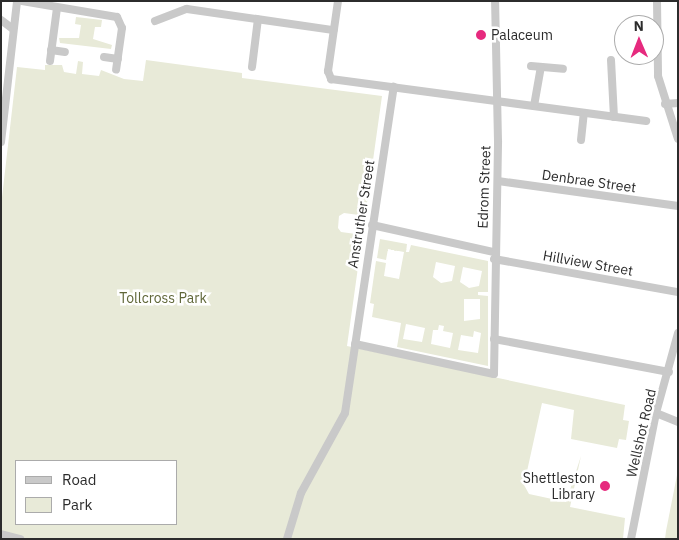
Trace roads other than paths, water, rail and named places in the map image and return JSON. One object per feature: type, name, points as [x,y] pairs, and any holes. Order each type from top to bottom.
[{"type":"street","points":[[1,142],[16,37],[13,29],[17,1]]},
{"type":"street","points":[[22,1],[117,17],[122,25],[116,70]]},
{"type":"street","points":[[338,1],[328,71],[331,79],[497,103],[646,121]]},
{"type":"street","name":"Edrom Street","points":[[355,344],[494,374],[494,256],[498,182],[495,1]]},
{"type":"street","points":[[657,1],[656,64],[665,104],[678,139]]},
{"type":"street","points":[[50,61],[57,8]]},
{"type":"street","points":[[155,21],[187,9],[333,30]]},
{"type":"street","points":[[252,67],[258,19]]},
{"type":"street","points":[[1,20],[13,29]]},
{"type":"street","points":[[51,50],[65,52]]},
{"type":"street","points":[[104,57],[118,59]]},
{"type":"street","points":[[611,60],[614,117]]},
{"type":"street","points":[[531,66],[563,69]]},
{"type":"street","points":[[534,106],[541,68]]},
{"type":"street","name":"Anstruther Street","points":[[287,539],[301,493],[343,421],[394,87]]},
{"type":"street","points":[[665,104],[678,102]]},
{"type":"street","points":[[581,140],[584,113]]},
{"type":"street","name":"Denbrae Street","points":[[498,182],[678,206]]},
{"type":"street","name":"Hillview Street","points":[[372,225],[494,256],[678,292]]},
{"type":"street","name":"Wellshot Road","points":[[631,539],[656,413],[669,372],[678,333]]},
{"type":"street","points":[[494,339],[669,372]]},
{"type":"street","points":[[656,413],[678,422]]},
{"type":"street","points":[[1,534],[20,539]]},
{"type":"place","name":"Palaceum","points":[[481,35]]},
{"type":"place","name":"Shettleston Library","points":[[605,486]]},
{"type":"park label","name":"Tollcross Park","points":[[163,298]]}]
